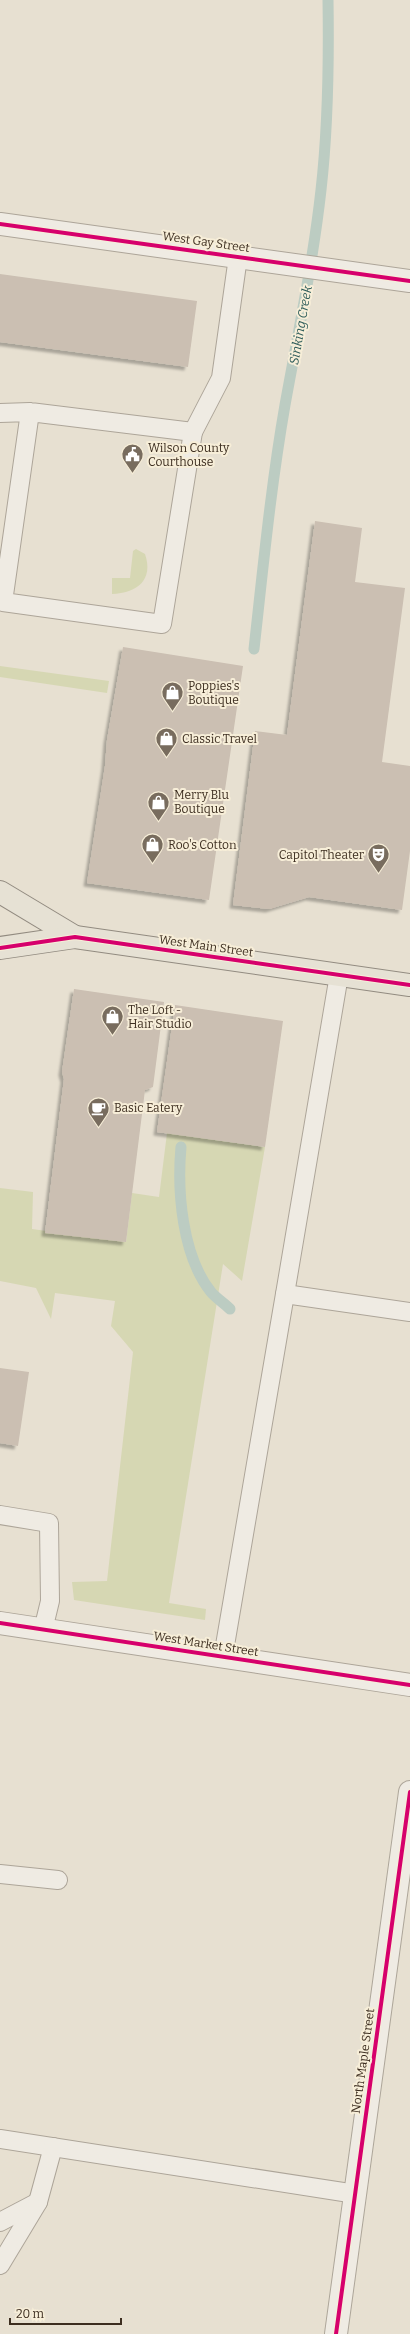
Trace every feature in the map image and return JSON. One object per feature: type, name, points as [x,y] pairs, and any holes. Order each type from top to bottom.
[{"type":"main road","name":"West Main Street","points":[[0,892],[75,937]]},
{"type":"main road","name":"West Main Street","points":[[0,948],[75,937],[410,985]]},
{"type":"street","name":"West Gay Street","points":[[0,224],[410,281]]},
{"type":"street","name":"West Market Street","points":[[0,1623],[410,1685]]},
{"type":"street","name":"North Maple Street","points":[[336,2334],[410,1792]]},
{"type":"lane","points":[[30,412],[3,602],[162,624],[193,432],[222,378],[238,257]]},
{"type":"lane","points":[[0,413],[30,412],[193,432]]},
{"type":"lane","points":[[223,1657],[339,975]]},
{"type":"lane","points":[[285,1294],[410,1312]]},
{"type":"lane","points":[[0,1515],[49,1523],[50,1601],[43,1630]]},
{"type":"lane","points":[[0,1874],[58,1880]]},
{"type":"lane","points":[[0,2139],[356,2194]]},
{"type":"lane","points":[[0,2265],[38,2202],[53,2147]]},
{"type":"lane","points":[[0,2222],[38,2202]]},
{"type":"green space","points":[[136,549],[145,554],[147,571],[145,578],[136,588],[121,593],[112,594],[112,578],[130,578],[133,551]]},
{"type":"green space","points":[[0,666],[109,681],[107,693],[0,677]]},
{"type":"green space","points":[[167,1133],[265,1147],[242,1281],[223,1264],[169,1603],[206,1609],[205,1620],[74,1600],[72,1582],[107,1581],[133,1352],[111,1326],[115,1301],[55,1293],[51,1319],[36,1288],[0,1281],[0,1188],[33,1192],[32,1229],[126,1242],[132,1193],[159,1197]]},
{"type":"building","points":[[0,274],[197,301],[188,367],[0,342]]},
{"type":"building","points":[[315,521],[362,528],[355,582],[405,588],[382,762],[410,766],[410,851],[402,910],[309,897],[269,909],[233,905],[255,731],[287,735]]},
{"type":"building","points":[[123,647],[243,666],[209,900],[87,883],[105,766],[107,740]]},
{"type":"building","points":[[74,989],[164,1002],[153,1087],[145,1090],[126,1242],[45,1233],[64,1079],[62,1072]]},
{"type":"building","points":[[175,1005],[283,1021],[265,1147],[157,1132]]},
{"type":"building","points":[[0,1368],[29,1372],[18,1446],[0,1443]]},
{"type":"waterway","name":"Sinking Creek","points":[[254,649],[276,465],[318,217],[328,95],[328,0]]},
{"type":"waterway","name":"Sinking Creek","points":[[181,1147],[181,1203],[188,1242],[201,1277],[211,1292],[230,1309]]},
{"type":"cycle path","points":[[0,224],[410,281]]},
{"type":"cycle path","points":[[0,948],[75,937],[410,985]]},
{"type":"cycle path","points":[[0,1623],[410,1685]]},
{"type":"cycle path","points":[[336,2334],[410,1792]]},
{"type":"place","name":"Wilson County Courthouse","points":[[132,474]]},
{"type":"place","name":"Poppies's Boutique","points":[[173,712]]},
{"type":"place","name":"Classic Travel","points":[[167,758]]},
{"type":"place","name":"Merry Blu Boutique","points":[[158,822]]},
{"type":"place","name":"Roo's Cotton","points":[[152,864]]},
{"type":"place","name":"Capitol Theater","points":[[379,874]]},
{"type":"place","name":"The Loft - Hair Studio","points":[[113,1036]]},
{"type":"place","name":"Basic Eatery","points":[[99,1128]]}]
